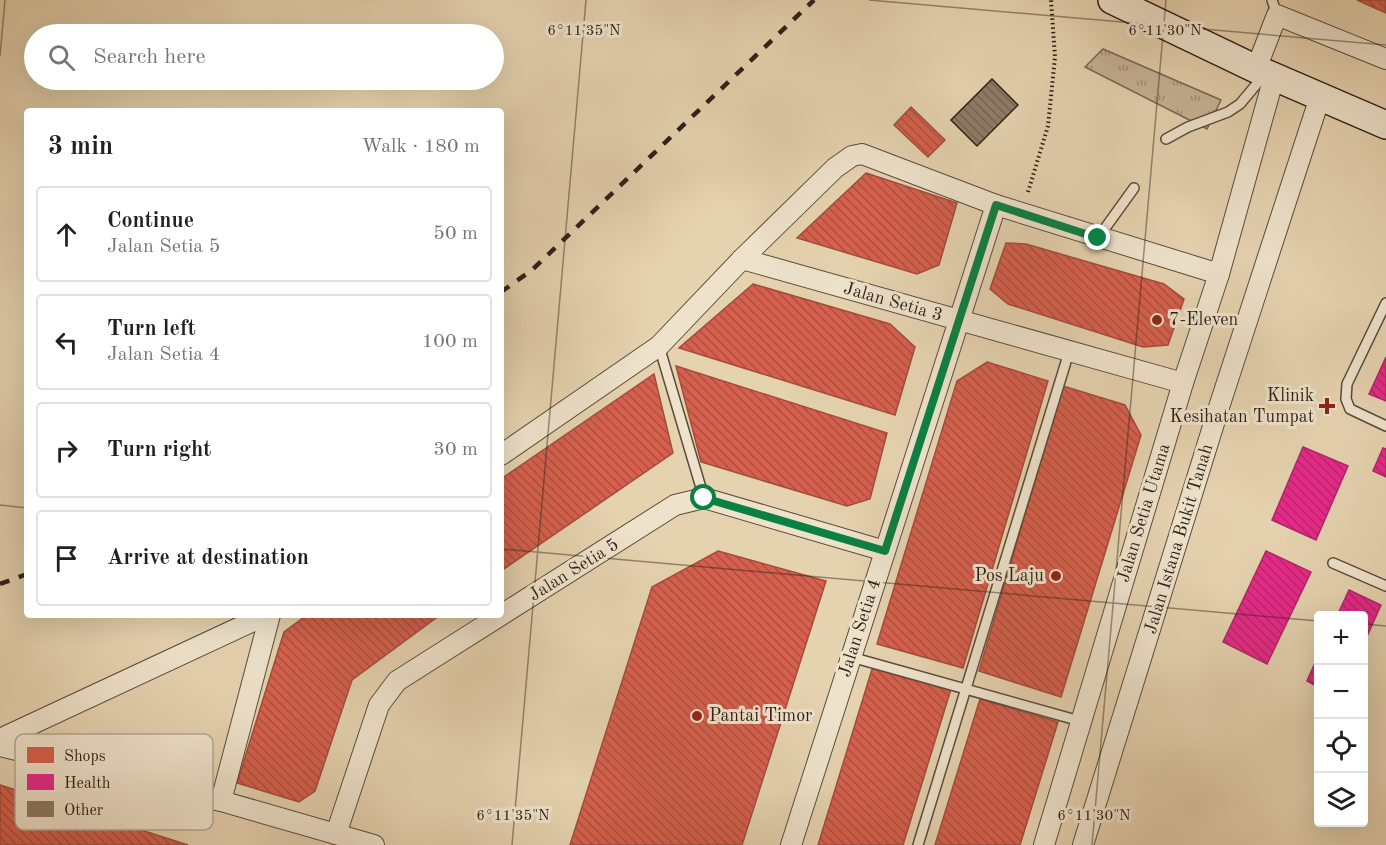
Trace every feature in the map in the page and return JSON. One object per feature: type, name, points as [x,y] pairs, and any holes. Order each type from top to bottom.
[{"type":"street","points":[[1112,0],[1265,73],[1386,125]]},
{"type":"street","points":[[1275,8],[1386,59]]},
{"type":"street","name":"Jalan Setia Utama","points":[[1044,845],[1183,383],[1219,273],[1265,73],[1275,8]]},
{"type":"street","name":"Jalan Istana Bukit Tanah","points":[[1083,845],[1224,394],[1320,97]]},
{"type":"street","points":[[504,453],[659,346],[835,168],[856,155],[862,154],[996,205],[1098,238],[1219,273]]},
{"type":"street","name":"Jalan Setia 4","points":[[791,845],[996,205]]},
{"type":"street","name":"Jalan Setia 3","points":[[742,260],[1183,383]]},
{"type":"street","name":"Jalan Setia 5","points":[[504,613],[675,505],[704,498],[885,551]]},
{"type":"street","points":[[0,739],[262,618]]},
{"type":"street","points":[[221,801],[267,618]]},
{"type":"street","name":"Jalan Setia 5","points":[[336,834],[379,705],[397,681],[497,618]]},
{"type":"street","points":[[0,746],[15,750]]},
{"type":"street","points":[[213,799],[374,845]]},
{"type":"lane","points":[[1166,139],[1188,127],[1228,112],[1240,104],[1265,73]]},
{"type":"lane","points":[[1098,238],[1134,188]]},
{"type":"lane","points":[[1386,303],[1347,384],[1346,392],[1350,409],[1386,426]]},
{"type":"lane","points":[[659,346],[704,498]]},
{"type":"lane","points":[[918,845],[1069,352]]},
{"type":"lane","points":[[1333,563],[1386,586]]},
{"type":"lane","points":[[851,657],[1080,721]]},
{"type":"path","points":[[1022,213],[1048,126],[1054,57],[1051,0]]},
{"type":"green space","points":[[1103,49],[1221,100],[1207,129],[1085,67]]},
{"type":"building: Shops","points":[[1357,0],[1386,0],[1386,13]]},
{"type":"building: Shops","points":[[911,107],[945,140],[928,157],[894,125]]},
{"type":"building: Shops","points":[[866,173],[957,203],[939,265],[917,274],[797,238]]},
{"type":"building: Shops","points":[[1006,243],[1026,244],[1164,284],[1184,299],[1168,345],[1143,347],[1008,304],[990,289]]},
{"type":"building: Shops","points":[[753,284],[890,324],[915,347],[895,415],[679,348]]},
{"type":"building: Shops","points":[[987,362],[1048,381],[963,668],[877,644],[957,381]]},
{"type":"building: Shops","points":[[676,366],[887,433],[870,499],[847,506],[701,462]]},
{"type":"building: Shops","points":[[654,374],[673,453],[504,569],[504,477]]},
{"type":"building: Shops","points":[[1063,386],[1125,405],[1141,435],[1061,697],[979,671]]},
{"type":"building: Shops","name":"Pantai Timor","points":[[718,551],[826,581],[742,845],[570,845],[652,587]]},
{"type":"building: Shops","points":[[303,618],[436,618],[352,680],[315,791],[299,802],[237,783],[284,632]]},
{"type":"building: Shops","points":[[873,666],[951,689],[903,845],[818,845]]},
{"type":"building: Shops","points":[[980,699],[1058,722],[1020,845],[935,845]]},
{"type":"building: Shops","points":[[0,785],[15,790],[15,830],[141,830],[188,845],[0,845]]},
{"type":"building: Health","points":[[1386,357],[1386,401],[1369,394]]},
{"type":"building: Health","points":[[1303,447],[1348,466],[1316,540],[1272,520]]},
{"type":"building: Health","points":[[1383,448],[1386,449],[1386,477],[1373,471]]},
{"type":"building: Health","points":[[1266,551],[1311,572],[1267,664],[1223,642]]},
{"type":"building: Health","points":[[1349,590],[1381,605],[1368,634],[1368,611],[1339,611]]},
{"type":"building: Health","points":[[1314,665],[1314,685],[1307,681]]},
{"type":"building: Other","points":[[992,79],[1018,105],[977,146],[951,120]]},
{"type":"railway","points":[[504,290],[532,270],[814,0]]},
{"type":"railway","points":[[0,584],[24,575]]},
{"type":"place","name":"7-Eleven","points":[[1157,320]]},
{"type":"place","name":"Klinik Kesihatan Tumpat","points":[[1327,406]]},
{"type":"place","name":"Pos Laju","points":[[1056,576]]},
{"type":"place","name":"Pantai Timor","points":[[697,716]]},
{"type":"route","points":[[704,498],[885,551],[996,205],[1098,238]]}]
